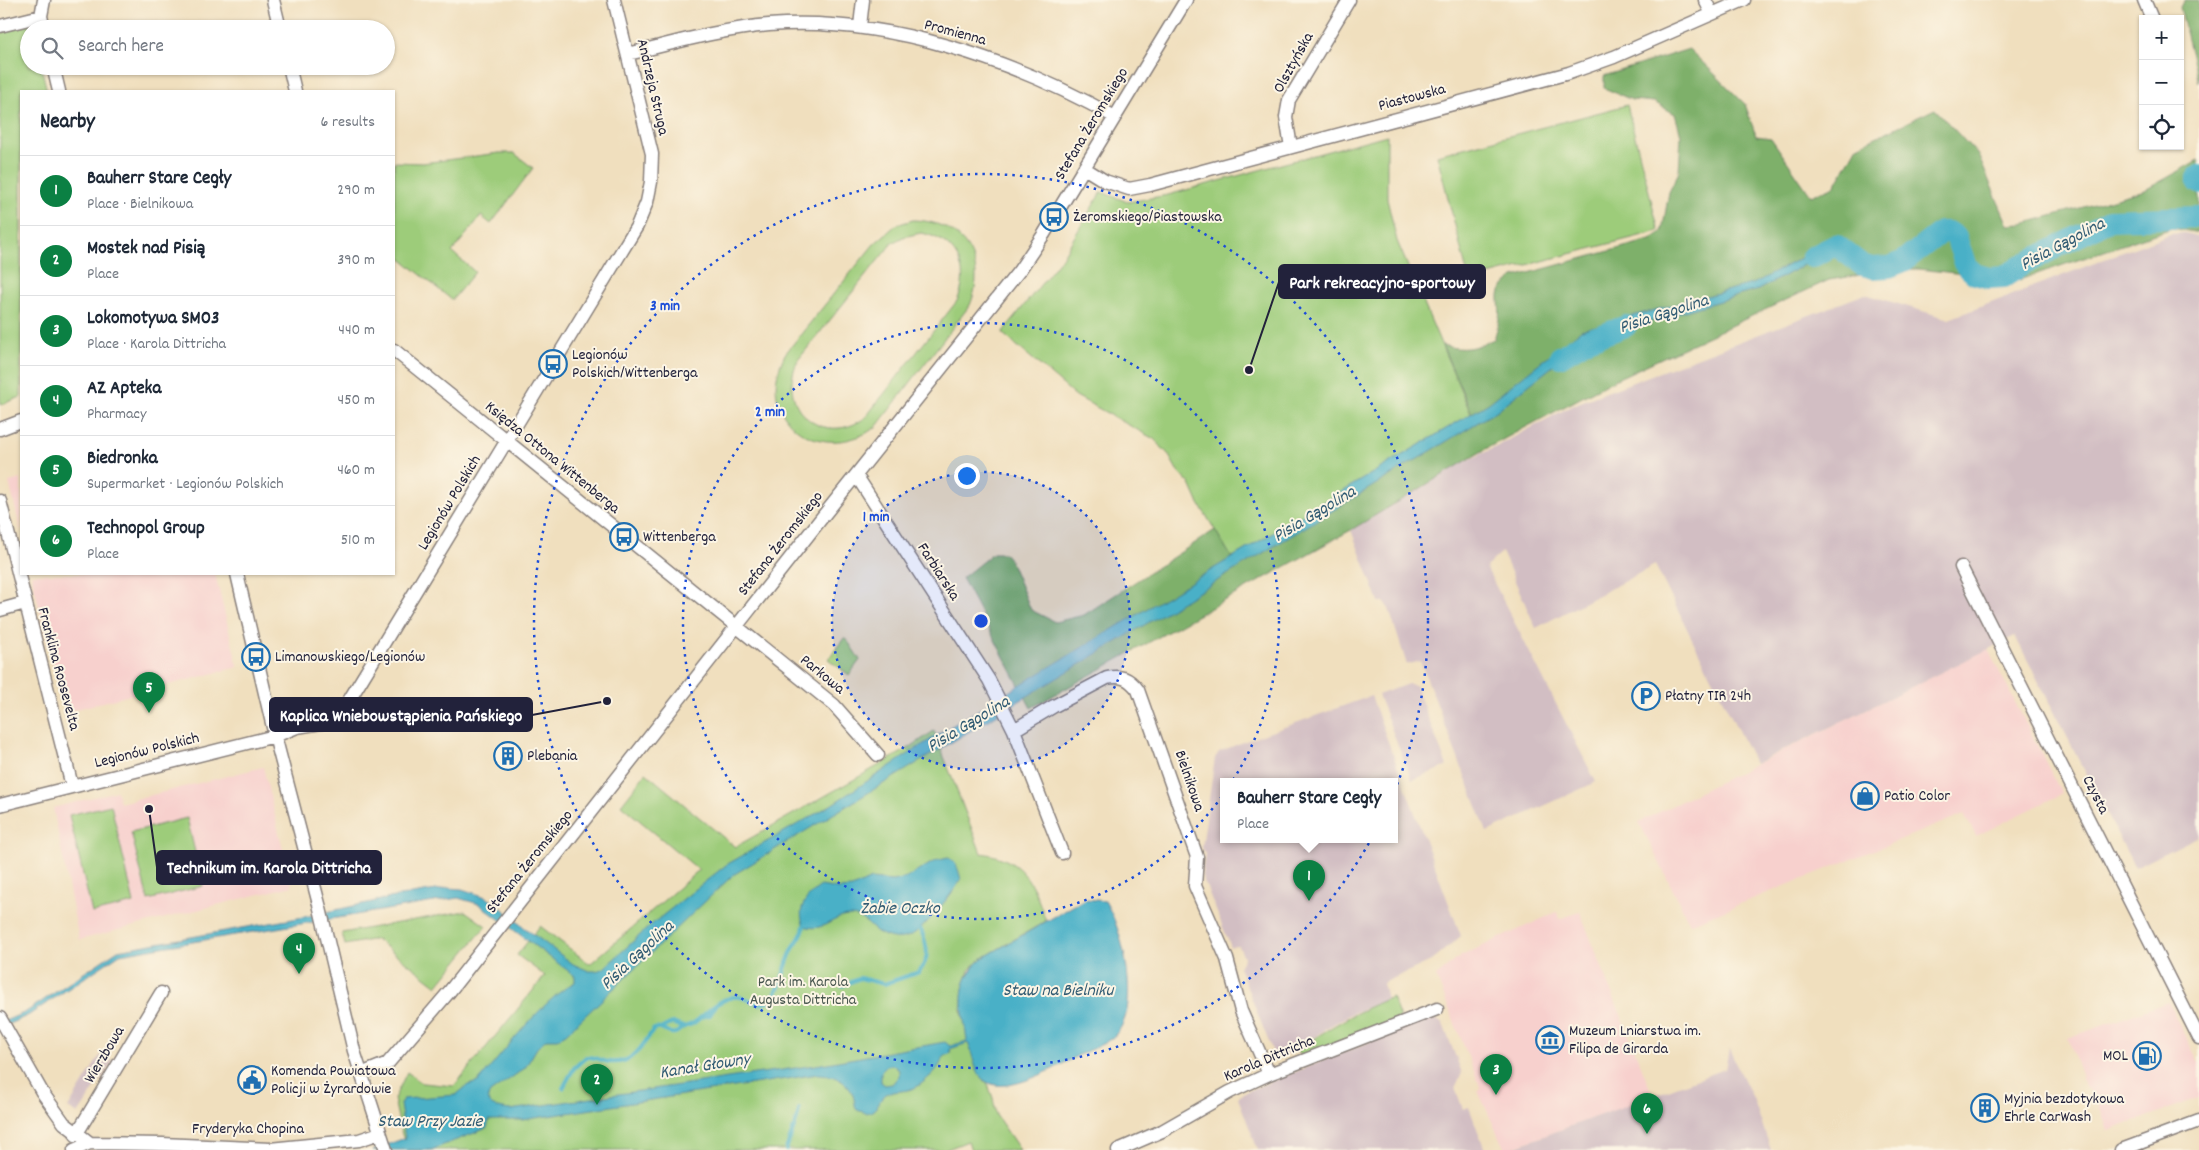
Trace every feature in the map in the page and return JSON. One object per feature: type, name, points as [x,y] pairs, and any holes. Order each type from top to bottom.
[{"type":"street","points":[[43,20],[44,0]]},
{"type":"street","points":[[273,0],[278,20]]},
{"type":"street","name":"Andrzeja Struga","points":[[614,0],[652,154],[651,182]]},
{"type":"street","points":[[860,26],[863,0]]},
{"type":"street","name":"Stefana Żeromskiego","points":[[361,1074],[379,1068],[393,1058],[449,992],[1019,271],[1186,0]]},
{"type":"street","name":"Olsztyńska","points":[[1290,147],[1286,117],[1289,100],[1349,0]]},
{"type":"street","points":[[1705,0],[1712,14]]},
{"type":"street","name":"Piastowska","points":[[1084,168],[1105,181],[1129,189],[1150,185],[1569,73],[1614,56],[1744,0]]},
{"type":"street","points":[[2144,0],[2150,15]]},
{"type":"street","name":"Promienna","points":[[628,54],[716,34],[767,25],[813,23],[860,26],[949,47],[1004,64],[1052,84],[1115,117]]},
{"type":"street","points":[[0,26],[20,24]]},
{"type":"street","points":[[55,75],[59,90]]},
{"type":"street","points":[[291,75],[295,90]]},
{"type":"street","name":"Legionów Polskich","points":[[0,805],[275,736],[297,727],[321,723],[342,712],[637,226],[647,202],[651,182]]},
{"type":"street","name":"Księdza Ottona Wittenberga","points":[[395,351],[737,628]]},
{"type":"street","points":[[0,429],[20,421]]},
{"type":"street","name":"Farbiarska","points":[[856,475],[994,689],[1011,725],[1062,853]]},
{"type":"street","name":"Franklina Roosevelta","points":[[0,502],[24,603],[72,786]]},
{"type":"street","name":"Czysta","points":[[1961,567],[2199,1038]]},
{"type":"street","points":[[237,575],[275,736],[361,1074],[383,1141]]},
{"type":"street","points":[[0,610],[24,603]]},
{"type":"street","name":"Parkowa","points":[[737,628],[834,705],[878,755]]},
{"type":"street","name":"Bielnikowa","points":[[1011,725],[1034,717],[1107,678],[1124,677],[1132,682],[1138,690],[1197,856],[1195,886],[1227,959],[1241,1011],[1269,1074]]},
{"type":"street","name":"Wierzbowa","points":[[76,1134],[161,993]]},
{"type":"street","name":"Karola Dittricha","points":[[1118,1150],[1162,1131],[1230,1092],[1269,1074],[1437,1009]]},
{"type":"street","points":[[0,1018],[42,1092],[64,1123],[90,1143]]},
{"type":"street","points":[[2121,1150],[2199,1121]]},
{"type":"street","name":"Fryderyka Chopina","points":[[90,1143],[270,1149],[359,1140],[383,1141]]},
{"type":"street","points":[[74,1150],[90,1143]]},
{"type":"shaded area","points":[[2185,233],[2199,237],[2199,836],[2135,868],[2015,636],[1755,764],[1655,565],[1536,628],[1502,552],[1486,567],[1596,782],[1487,832],[1420,661],[1407,665],[1389,609],[1384,602],[1379,602],[1351,530],[1460,464],[1494,448],[1575,404],[1865,294],[1949,319],[2170,234]]},
{"type":"shaded area","points":[[20,479],[20,528],[9,482]]},
{"type":"shaded area","points":[[31,575],[215,575],[238,667],[65,712]]},
{"type":"shaded area","points":[[1988,649],[2062,794],[1976,836],[1964,814],[1690,924],[1639,822]]},
{"type":"shaded area","points":[[1408,684],[1415,685],[1447,766],[1412,780],[1378,695]]},
{"type":"shaded area","points":[[1371,696],[1461,936],[1431,961],[1383,983],[1387,999],[1351,1014],[1325,1029],[1298,1050],[1289,1054],[1274,1055],[1239,967],[1244,958],[1239,946],[1231,947],[1202,876],[1205,854],[1202,847],[1215,758],[1219,752]]},
{"type":"shaded area","points":[[263,767],[292,886],[79,940],[53,808],[117,791],[120,803]]},
{"type":"shaded area","points":[[1557,912],[1559,919],[1580,912],[1653,1096],[1505,1150],[1478,1091],[1481,1089],[1436,976],[1461,956]]},
{"type":"shaded area","points":[[2168,1002],[2199,1063],[2199,1098],[2108,1131],[2098,1102],[2085,1086],[2068,1038]]},
{"type":"shaded area","points":[[1431,1017],[1443,1024],[1462,1073],[1455,1088],[1463,1109],[1469,1107],[1485,1150],[1258,1150],[1238,1098],[1243,1093]]},
{"type":"shaded area","points":[[1729,1049],[1753,1098],[1771,1150],[1506,1150],[1725,1069]]},
{"type":"shaded area","points":[[101,1054],[113,1061],[78,1114],[68,1108]]},
{"type":"green space","points":[[2185,0],[2199,0],[2199,83],[2184,24],[2184,15],[2182,15],[2180,8]]},
{"type":"green space","points":[[20,26],[20,75],[43,75],[47,90],[20,90],[20,397],[0,405],[0,32]]},
{"type":"green space","points":[[1689,49],[1745,104],[1756,136],[1771,138],[1811,196],[1835,186],[1857,146],[1935,109],[1978,155],[2008,225],[2022,224],[2145,190],[2199,160],[2199,233],[2172,228],[2019,280],[1918,269],[1893,270],[1829,280],[1612,381],[1489,447],[1351,530],[1031,708],[962,578],[993,553],[1004,553],[1010,560],[1031,610],[1055,622],[1084,615],[1215,530],[1232,558],[1476,423],[1442,345],[1468,348],[1494,339],[1500,312],[1500,292],[1514,277],[1650,240],[1662,232],[1669,192],[1679,172],[1681,135],[1675,114],[1654,102],[1632,100],[1604,88],[1604,76]]},
{"type":"green space","points":[[1627,105],[1659,231],[1469,280],[1437,155]]},
{"type":"green space","points":[[1387,135],[1387,199],[1397,241],[1471,414],[1232,558],[1198,502],[1190,484],[1177,470],[1168,454],[1154,439],[1076,396],[1002,333],[1062,258],[1101,192],[1128,202],[1168,195]]},
{"type":"green space","points":[[499,153],[514,153],[533,168],[491,224],[481,216],[452,252],[475,272],[452,300],[395,254],[395,162],[423,163]]},
{"type":"green space","points":[[913,220],[930,222],[945,227],[957,235],[967,246],[973,259],[976,273],[975,288],[970,305],[877,426],[862,435],[846,440],[829,441],[813,438],[799,431],[788,421],[780,406],[776,384],[781,362],[785,354],[874,244],[896,225]],"holes":[[[921,233],[933,236],[951,249],[961,267],[961,289],[957,301],[865,418],[849,426],[833,428],[819,425],[807,418],[798,407],[793,393],[793,377],[798,360],[892,243],[903,237]]]},
{"type":"green space","points":[[845,637],[860,660],[849,675],[828,659]]},
{"type":"green space","name":"Park im. Karola Augusta Dittricha","points":[[934,731],[981,853],[1008,861],[1025,875],[1037,896],[1046,921],[981,959],[969,970],[963,990],[961,1010],[984,1081],[987,1082],[993,1098],[996,1115],[1020,1150],[971,1150],[968,1141],[945,1150],[407,1150],[394,1099],[407,1072],[422,1083],[454,1086],[545,976],[517,955],[540,926],[590,964],[699,870],[621,805],[646,773],[735,847],[906,750]]},
{"type":"green space","points":[[111,805],[134,903],[92,913],[69,815]]},
{"type":"green space","points":[[187,818],[203,886],[148,900],[131,832]]},
{"type":"green space","points":[[465,911],[486,926],[437,986],[376,939],[345,945],[342,933]]},
{"type":"green space","points":[[1392,997],[1400,1018],[1301,1056],[1298,1050],[1321,1034],[1366,1008]]},
{"type":"water","points":[[1830,242],[1841,247],[1758,290],[1587,339],[1495,412],[733,875],[566,1034],[557,1039],[546,1039],[537,1048],[525,1068],[490,1093],[488,1101],[494,1106],[510,1110],[816,1065],[945,1042],[950,1046],[967,1041],[962,1007],[963,988],[966,978],[981,959],[1085,899],[1105,901],[1117,927],[1126,961],[1128,995],[1127,1010],[1123,1023],[1114,1037],[1034,1078],[1007,1085],[995,1085],[985,1081],[979,1074],[968,1043],[950,1049],[951,1053],[944,1057],[934,1072],[918,1086],[909,1090],[887,1093],[873,1110],[866,1113],[857,1110],[851,1090],[843,1082],[829,1075],[818,1074],[522,1120],[489,1120],[487,1128],[431,1150],[373,1150],[405,1138],[400,1104],[403,1099],[456,1095],[468,1085],[478,1082],[537,1014],[562,990],[575,982],[575,976],[479,904],[458,898],[120,954],[29,1015],[0,1028],[0,1023],[26,1012],[118,950],[304,917],[394,897],[448,888],[462,889],[486,897],[573,964],[589,971],[603,969],[652,924],[726,865],[831,805],[945,730],[1489,403],[1581,330],[1755,283]],"holes":[[[893,1065],[899,1070],[899,1076],[892,1084],[885,1085],[881,1082],[881,1072],[887,1066]]]},
{"type":"water","name":"Żabie Oczko","points":[[948,858],[956,864],[961,880],[931,918],[912,934],[898,938],[889,937],[879,933],[855,916],[844,917],[823,926],[811,928],[804,926],[801,913],[804,903],[821,886],[838,889],[852,888],[871,879],[893,881],[906,878],[935,861]]},
{"type":"waterway","name":"Pisia Gągolina","points":[[2199,176],[2197,178],[2199,183]]},
{"type":"waterway","name":"Pisia Gągolina","points":[[1812,257],[1836,245],[1862,265],[1873,268],[1889,267],[1904,261],[1941,232],[1949,232],[1956,237],[1966,266],[1975,274],[1989,278],[2004,277],[2024,264],[2110,220],[2199,217]]},
{"type":"waterway","name":"Pisia Gągolina","points":[[1560,357],[1586,341],[1626,326]]},
{"type":"waterway","points":[[563,1088],[574,1068],[586,1057],[609,1062],[625,1060],[641,1048],[654,1029],[657,1028],[669,1033],[676,1032],[694,1023],[716,1004],[733,997],[743,997],[759,1003],[769,1002],[777,991],[789,957],[804,926]]},
{"type":"waterway","points":[[842,986],[860,978],[884,984],[919,972],[925,962],[927,951],[921,930]]},
{"type":"waterway","points":[[701,1017],[710,1015],[716,1005]]},
{"type":"waterway","points":[[662,1028],[672,1023],[683,1027]]},
{"type":"waterway","points":[[786,1150],[799,1109]]},
{"type":"place","name":"Żeromskiego/Piastowska","points":[[1054,217]]},
{"type":"place","name":"Legionów Polskich/Wittenberga","points":[[553,364]]},
{"type":"place","name":"Park rekreacyjno-sportowy","points":[[1249,370]]},
{"type":"place","name":"Wittenberga","points":[[624,537]]},
{"type":"place","name":"Limanowskiego/Legionów","points":[[256,657]]},
{"type":"place","name":"Płatny TIR 24h","points":[[1646,696]]},
{"type":"place","name":"Kaplica Wniebowstąpienia Pańskiego","points":[[607,701]]},
{"type":"place","name":"Biedronka","points":[[149,713]]},
{"type":"place","name":"Plebania","points":[[508,756]]},
{"type":"place","name":"Patio Color","points":[[1865,796]]},
{"type":"place","name":"Technikum im. Karola Dittricha","points":[[149,809]]},
{"type":"place","name":"Bauherr Stare Cegły","points":[[1309,901]]},
{"type":"place","name":"AZ Apteka","points":[[299,974]]},
{"type":"place","name":"Muzeum Lniarstwa im. Filipa de Girarda","points":[[1550,1040]]},
{"type":"place","name":"MOL","points":[[2147,1056]]},
{"type":"place","name":"Komenda Powiatowa Policji w Żyrardowie","points":[[252,1080]]},
{"type":"place","name":"Lokomotywa SM03","points":[[1496,1095]]},
{"type":"place","name":"Mostek nad Pisią","points":[[597,1105]]},
{"type":"place","name":"Myjnia bezdotykowa Ehrle CarWash","points":[[1985,1108]]},
{"type":"place","name":"Technopol Group","points":[[1647,1134]]},
{"type":"water label","name":"Staw na Bielniku","points":[[1058,991]]},
{"type":"water label","name":"Kanał Głowny","points":[[705,1067]]},
{"type":"water label","name":"Staw Przy Jazie","points":[[430,1122]]}]
